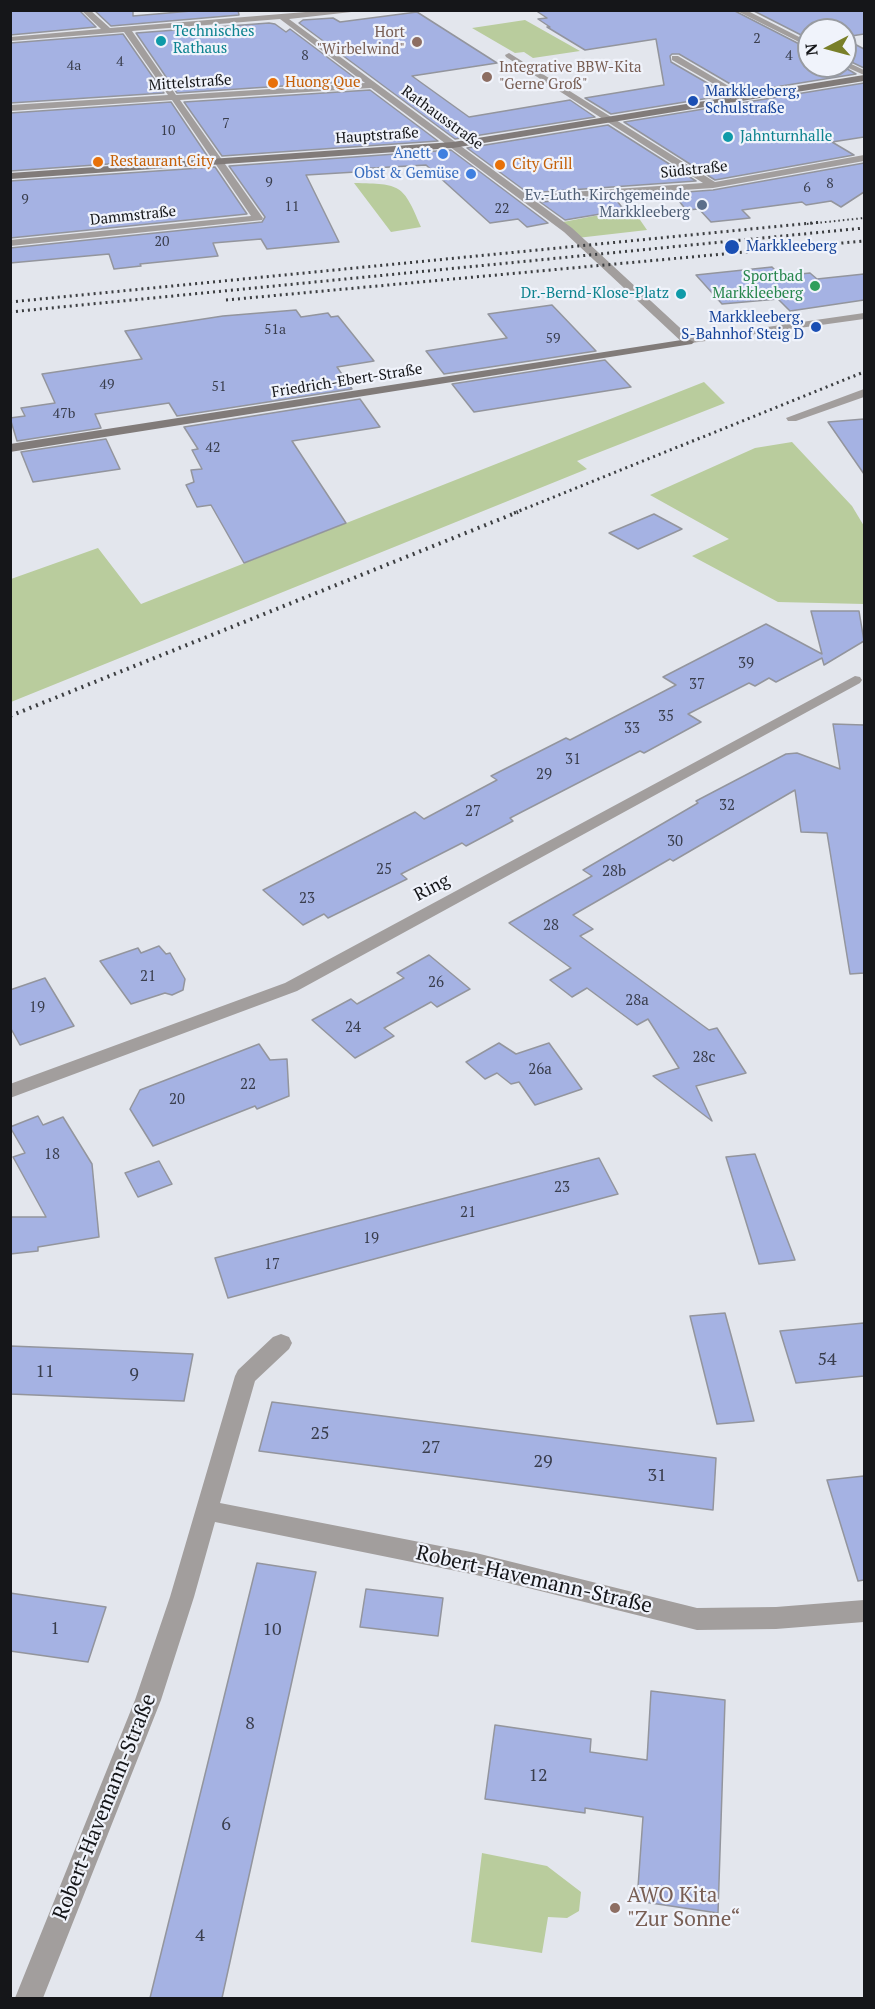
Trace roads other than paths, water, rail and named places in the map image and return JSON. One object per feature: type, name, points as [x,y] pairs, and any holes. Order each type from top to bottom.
[{"type":"main road","name":"Hauptstraße","points":[[10,176],[453,145],[864,78]]},
{"type":"main road","name":"Friedrich-Ebert-Straße","points":[[10,448],[688,342]]},
{"type":"street","points":[[85,10],[108,31]]},
{"type":"street","points":[[10,39],[282,14],[365,10]]},
{"type":"street","points":[[739,10],[797,39]]},
{"type":"street","name":"Rathausstraße","points":[[282,14],[371,85],[577,238],[688,342]]},
{"type":"street","points":[[127,30],[219,161]]},
{"type":"street","points":[[509,56],[713,185]]},
{"type":"street","points":[[675,58],[743,98]]},
{"type":"street","name":"Mittelstraße","points":[[10,108],[371,85]]},
{"type":"street","name":"Südstraße","points":[[525,198],[713,185],[864,158]]},
{"type":"street","name":"Dammstraße","points":[[10,243],[258,218],[219,161]]},
{"type":"street","points":[[688,342],[864,316]]},
{"type":"street","points":[[792,418],[864,393]]},
{"type":"street","name":"Ring","points":[[10,1091],[291,987],[855,680]]},
{"type":"street","name":"Robert-Havemann-Straße","points":[[29,1998],[148,1700],[182,1597],[246,1376],[281,1343]]},
{"type":"street","name":"Robert-Havemann-Straße","points":[[206,1510],[476,1564],[697,1618],[776,1618],[864,1611]]},
{"type":"railway","points":[[807,224],[864,218]]},
{"type":"railway","points":[[10,302],[822,222]]},
{"type":"railway","points":[[10,312],[864,228]]},
{"type":"railway","points":[[226,300],[864,241]]},
{"type":"railway","points":[[514,513],[864,372]]},
{"type":"railway","points":[[10,716],[518,512]]},
{"type":"place","name":"Technisches Rathaus","points":[[161,41]]},
{"type":"place","name":"Hort \"Wirbelwind\"","points":[[417,42]]},
{"type":"place","name":"Integrative BBW-Kita \"Gerne Groß\"","points":[[487,77]]},
{"type":"place","name":"Huong Que","points":[[273,83]]},
{"type":"place","name":"Markkleeberg, Schulstraße","points":[[693,101]]},
{"type":"place","name":"Jahnturnhalle","points":[[728,137]]},
{"type":"place","name":"Anett","points":[[443,154]]},
{"type":"place","name":"Restaurant City","points":[[98,162]]},
{"type":"place","name":"City Grill","points":[[500,165]]},
{"type":"place","name":"Obst & Gemüse","points":[[471,174]]},
{"type":"place","name":"Ev.-Luth. Kirchgemeinde Markkleeberg","points":[[702,205]]},
{"type":"place","name":"Markkleeberg","points":[[732,247]]},
{"type":"place","name":"Sportbad Markkleeberg","points":[[815,286]]},
{"type":"place","name":"Dr.-Bernd-Klose-Platz","points":[[681,294]]},
{"type":"place","name":"Markkleeberg, S-Bahnhof Steig D","points":[[816,327]]},
{"type":"place","name":"AWO Kita \"Zur Sonne“","points":[[615,1908]]}]
